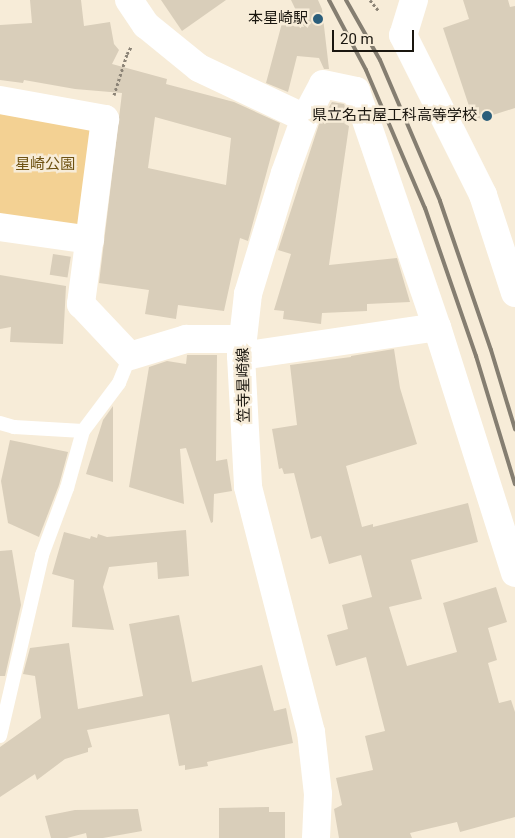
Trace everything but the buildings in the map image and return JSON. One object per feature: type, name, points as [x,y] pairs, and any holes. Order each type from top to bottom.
[{"type":"street","points":[[129,0],[146,25],[199,68],[304,118]]},
{"type":"street","points":[[414,0],[403,35],[483,195],[515,293]]},
{"type":"street","name":"笠寺星崎線","points":[[316,838],[318,794],[311,732],[248,487],[242,348],[248,294],[284,173],[304,118],[323,84],[356,91],[438,327]]},
{"type":"street","points":[[0,100],[105,119],[81,304],[130,356],[186,339],[242,348],[438,327],[515,573]]},
{"type":"street","points":[[0,227],[90,240]]},
{"type":"lane","points":[[0,736],[42,555],[67,488],[83,431],[119,383],[130,356]]},
{"type":"lane","points":[[0,423],[14,427],[83,431]]},
{"type":"path","points":[[370,0],[378,10]]},
{"type":"path","points":[[105,119],[110,109],[127,54],[146,25]]},
{"type":"green space","name":"星崎公園","points":[[0,109],[88,125],[94,136],[84,223],[76,233],[0,221]]},
{"type":"railway","points":[[329,0],[366,70],[425,208],[476,356],[515,484]]},
{"type":"railway","points":[[346,0],[380,60],[440,201],[491,350],[515,429]]},
{"type":"place","name":"本星崎駅","points":[[318,19]]},
{"type":"place","name":"県立名古屋工科高等学校","points":[[487,116]]}]
